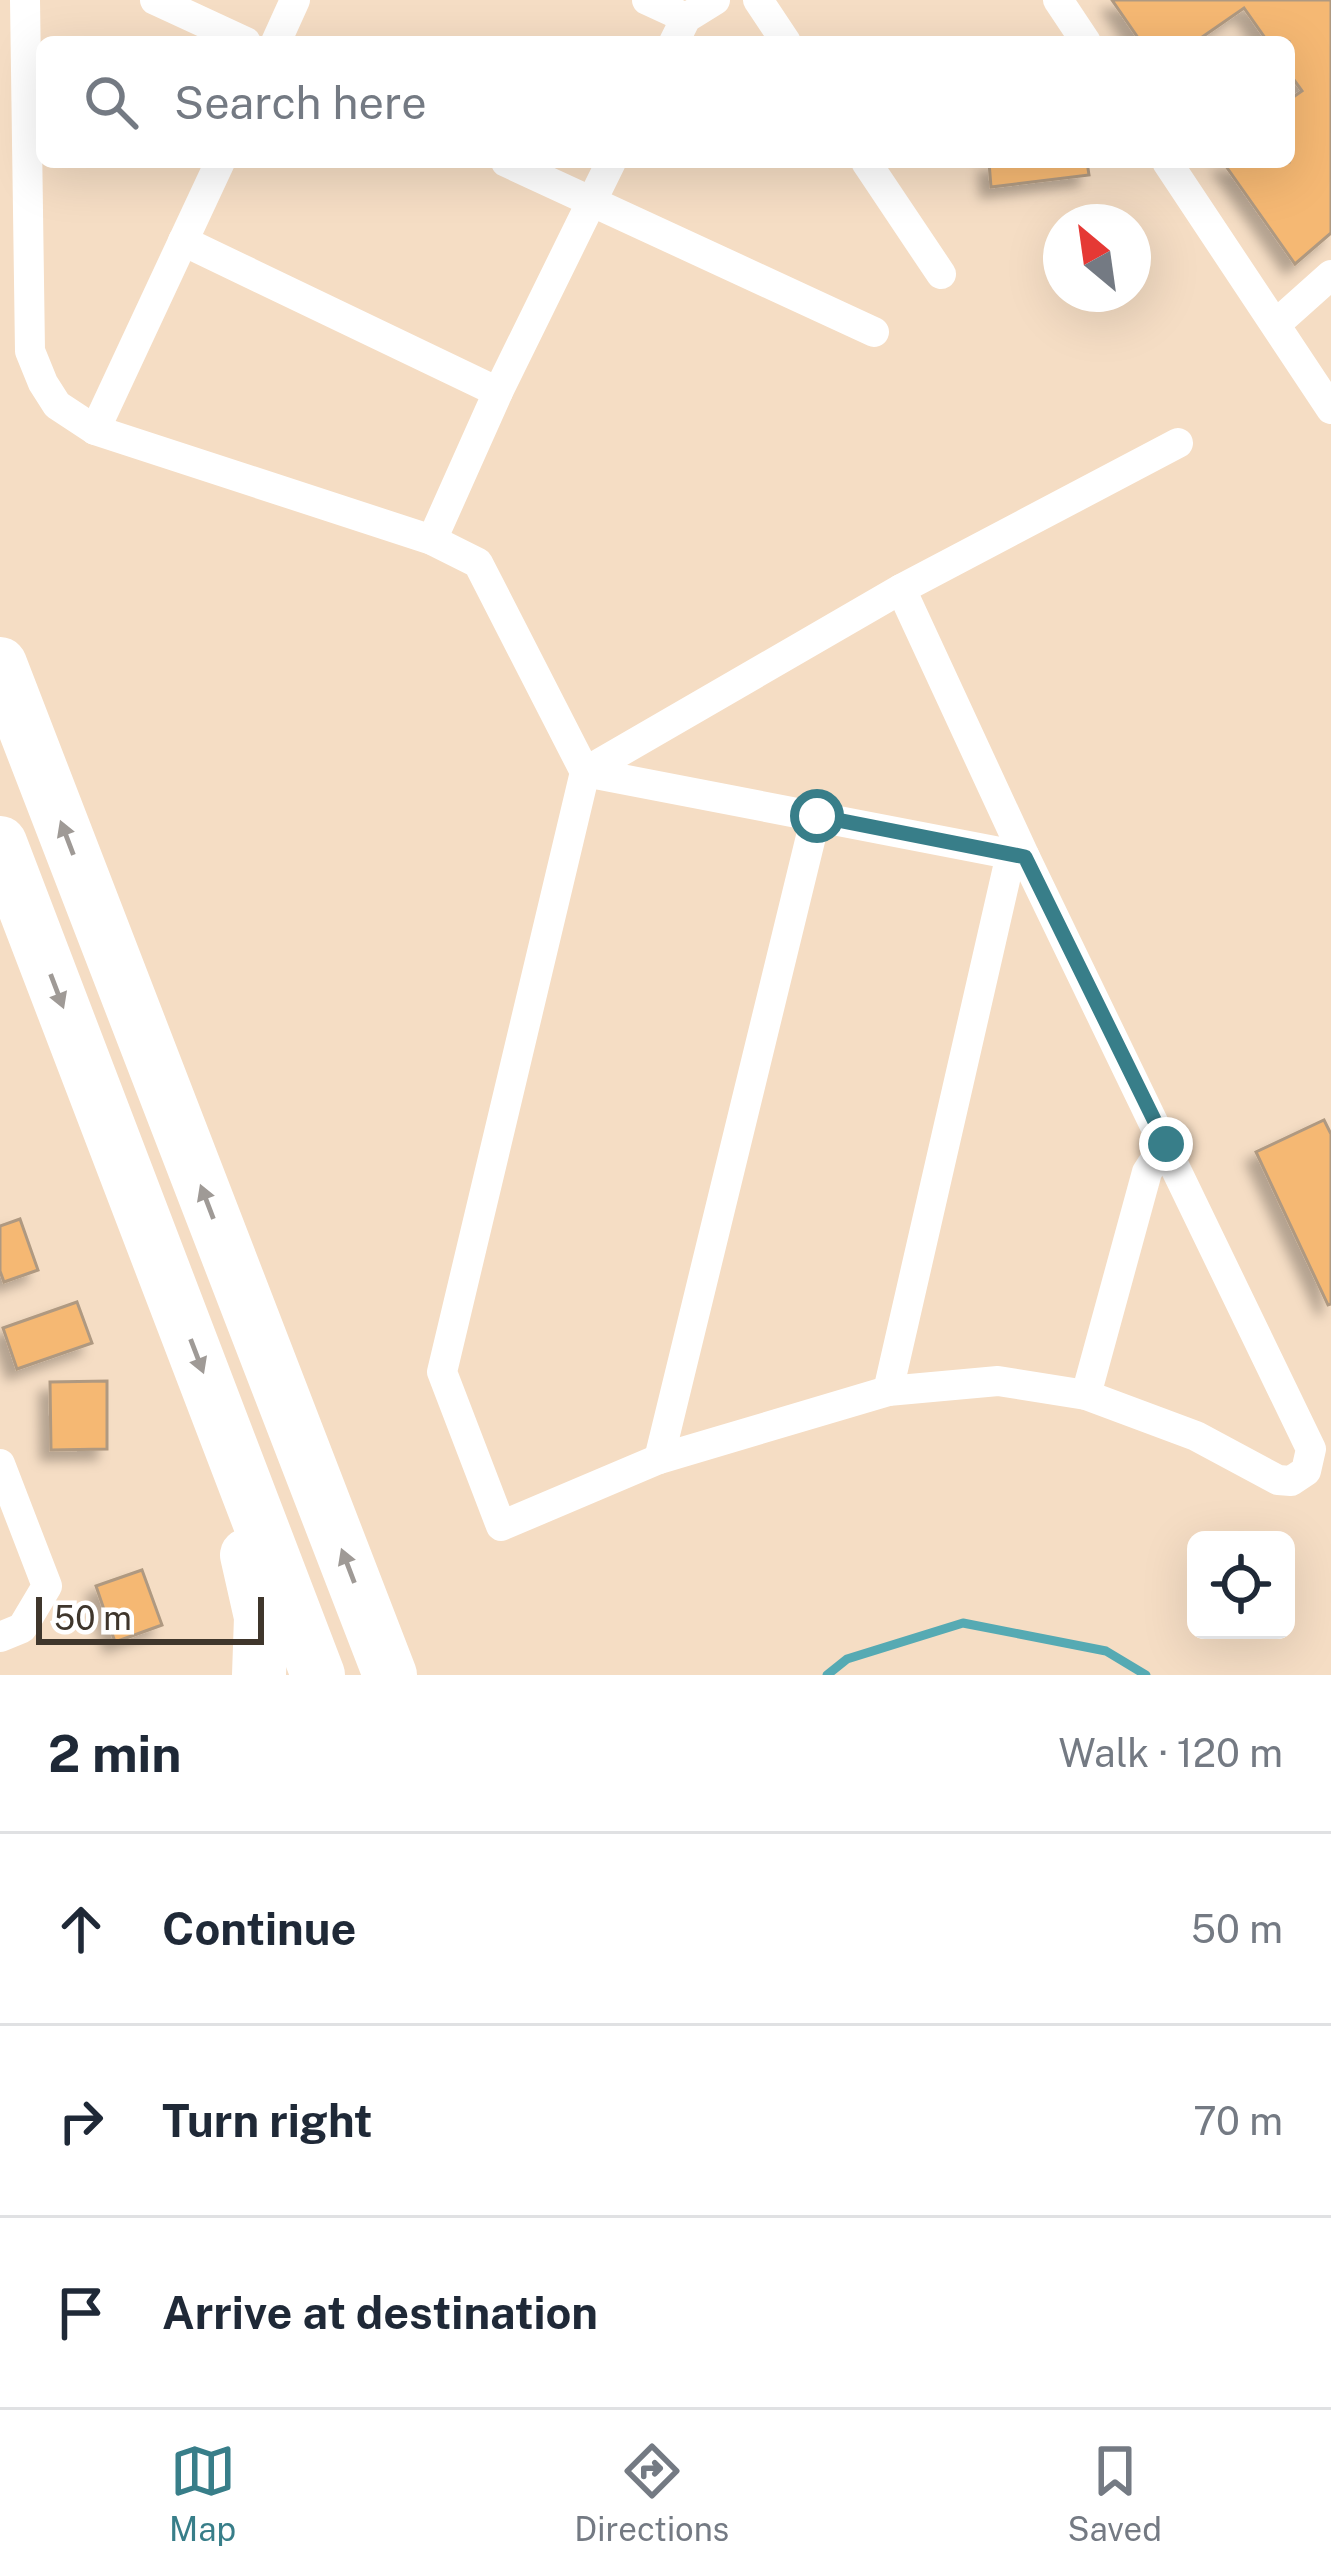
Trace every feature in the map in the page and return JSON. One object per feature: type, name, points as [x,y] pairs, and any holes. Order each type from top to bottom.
[{"type":"highway","points":[[0,664],[390,1675]]},
{"type":"highway","points":[[0,843],[319,1675]]},
{"type":"highway","points":[[220,1417],[260,1617],[259,1675]]},
{"type":"street","points":[[25,0],[29,351],[57,405],[94,430],[432,540],[478,563],[585,772],[442,1372],[501,1526],[658,1459],[888,1391],[998,1381],[1086,1395],[1196,1436],[1278,1480],[1291,1480],[1306,1471],[1311,1449],[1166,1144],[1018,855],[901,589]]},
{"type":"street","points":[[155,0],[233,36]]},
{"type":"street","points":[[279,36],[295,0]]},
{"type":"street","points":[[647,0],[680,30],[715,0]]},
{"type":"street","points":[[758,0],[782,36]]},
{"type":"street","points":[[1058,0],[1082,36]]},
{"type":"street","points":[[94,430],[217,168]]},
{"type":"street","points":[[519,168],[874,332]]},
{"type":"street","points":[[432,540],[498,392],[608,168]]},
{"type":"street","points":[[870,168],[941,274]]},
{"type":"street","points":[[1171,168],[1331,409]]},
{"type":"street","points":[[183,242],[498,392]]},
{"type":"street","points":[[1276,324],[1331,275]]},
{"type":"street","points":[[585,772],[901,589],[1178,443]]},
{"type":"street","points":[[585,772],[1018,855]]},
{"type":"street","points":[[658,1459],[817,816]]},
{"type":"street","points":[[888,1391],[1018,855]]},
{"type":"street","points":[[1086,1395],[1148,1172],[1166,1144]]},
{"type":"street","points":[[0,1464],[47,1586],[22,1628],[0,1636]]},
{"type":"building","points":[[1112,0],[1331,0],[1331,233],[1295,264],[1227,168],[1295,168],[1295,96],[1302,91],[1295,81],[1295,36],[1264,36],[1244,8],[1204,36],[1137,36]]},
{"type":"building","points":[[989,168],[1088,168],[1089,175],[991,187]]},
{"type":"building","points":[[1324,1120],[1331,1134],[1328,1305],[1256,1152]]},
{"type":"building","points":[[20,1219],[38,1270],[4,1282],[0,1226]]},
{"type":"building","points":[[77,1302],[92,1343],[17,1369],[3,1328]]},
{"type":"building","points":[[107,1381],[107,1449],[51,1450],[50,1382]]},
{"type":"building","points":[[142,1570],[162,1625],[115,1642],[96,1586]]},
{"type":"waterway","points":[[827,1675],[847,1659],[963,1623],[1106,1651],[1146,1675]]},
{"type":"route","points":[[817,816],[1025,857],[1166,1144]]}]
